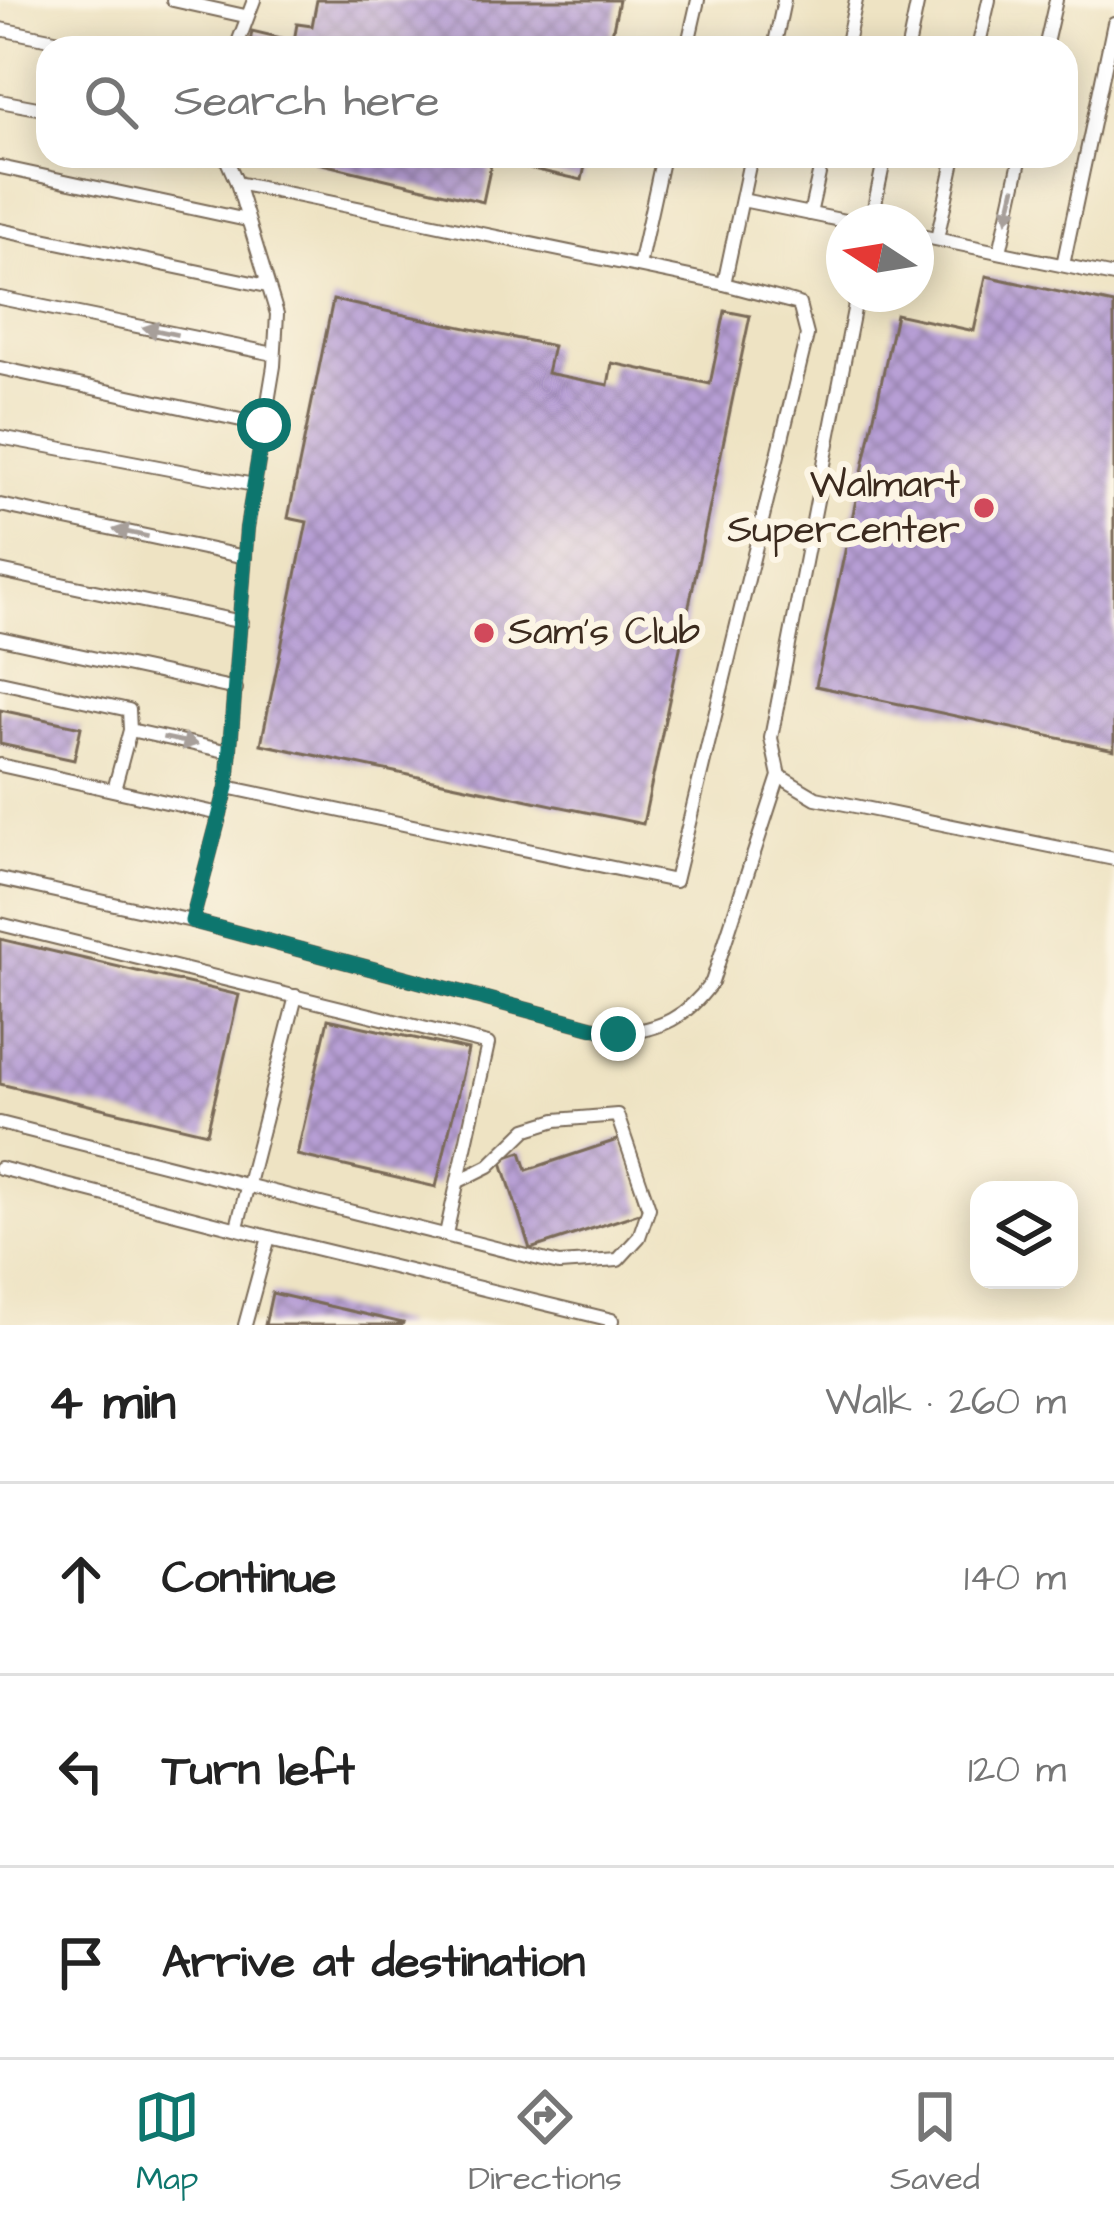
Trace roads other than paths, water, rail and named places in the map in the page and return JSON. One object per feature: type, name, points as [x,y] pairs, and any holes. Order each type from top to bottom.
[{"type":"lane","points":[[173,0],[245,16]]},
{"type":"lane","points":[[239,36],[254,0]]},
{"type":"lane","points":[[690,36],[698,0]]},
{"type":"lane","points":[[776,36],[784,0]]},
{"type":"lane","points":[[848,36],[856,0]]},
{"type":"lane","points":[[910,36],[918,0]]},
{"type":"lane","points":[[980,36],[988,0]]},
{"type":"lane","points":[[1048,36],[1056,0]]},
{"type":"lane","points":[[1063,265],[1114,23]]},
{"type":"lane","points":[[0,29],[36,36]]},
{"type":"lane","points":[[0,101],[36,108]]},
{"type":"lane","points":[[0,167],[248,220]]},
{"type":"lane","points":[[192,921],[227,787],[245,557],[277,314],[230,168]]},
{"type":"lane","points":[[639,266],[660,168]]},
{"type":"lane","points":[[724,284],[749,168]]},
{"type":"lane","points":[[810,214],[820,168]]},
{"type":"lane","points":[[875,204],[882,168]]},
{"type":"lane","points":[[938,239],[953,168]]},
{"type":"lane","points":[[1000,252],[1018,168]]},
{"type":"lane","points":[[227,787],[675,881],[807,335],[799,304],[724,284],[237,183]]},
{"type":"lane","points":[[742,200],[826,217]]},
{"type":"lane","points":[[0,230],[267,286]]},
{"type":"lane","points":[[934,238],[1114,276]]},
{"type":"lane","points":[[0,298],[274,354]]},
{"type":"lane","points":[[0,879],[192,921],[618,1034],[646,1031],[692,1011],[712,982],[778,776],[771,738],[854,312]]},
{"type":"lane","points":[[0,368],[264,425]]},
{"type":"lane","points":[[0,436],[254,484]]},
{"type":"lane","points":[[0,505],[245,557]]},
{"type":"lane","points":[[0,571],[242,622]]},
{"type":"lane","points":[[0,638],[236,689]]},
{"type":"lane","points":[[0,682],[129,710],[130,730],[114,790]]},
{"type":"lane","points":[[130,730],[230,752]]},
{"type":"lane","points":[[0,765],[220,814]]},
{"type":"lane","points":[[778,776],[816,798],[1114,859]]},
{"type":"lane","points":[[0,924],[488,1044],[446,1234]]},
{"type":"lane","points":[[237,1227],[296,996]]},
{"type":"lane","points":[[0,1124],[559,1264],[618,1260],[639,1237],[649,1208],[617,1115],[556,1120],[527,1129],[489,1166],[458,1181]]},
{"type":"lane","points":[[0,1168],[612,1320],[611,1325]]},
{"type":"lane","points":[[244,1325],[268,1237]]},
{"type":"place","name":"Walmart Supercenter","points":[[984,508]]},
{"type":"place","name":"Sam's Club","points":[[484,633]]}]
